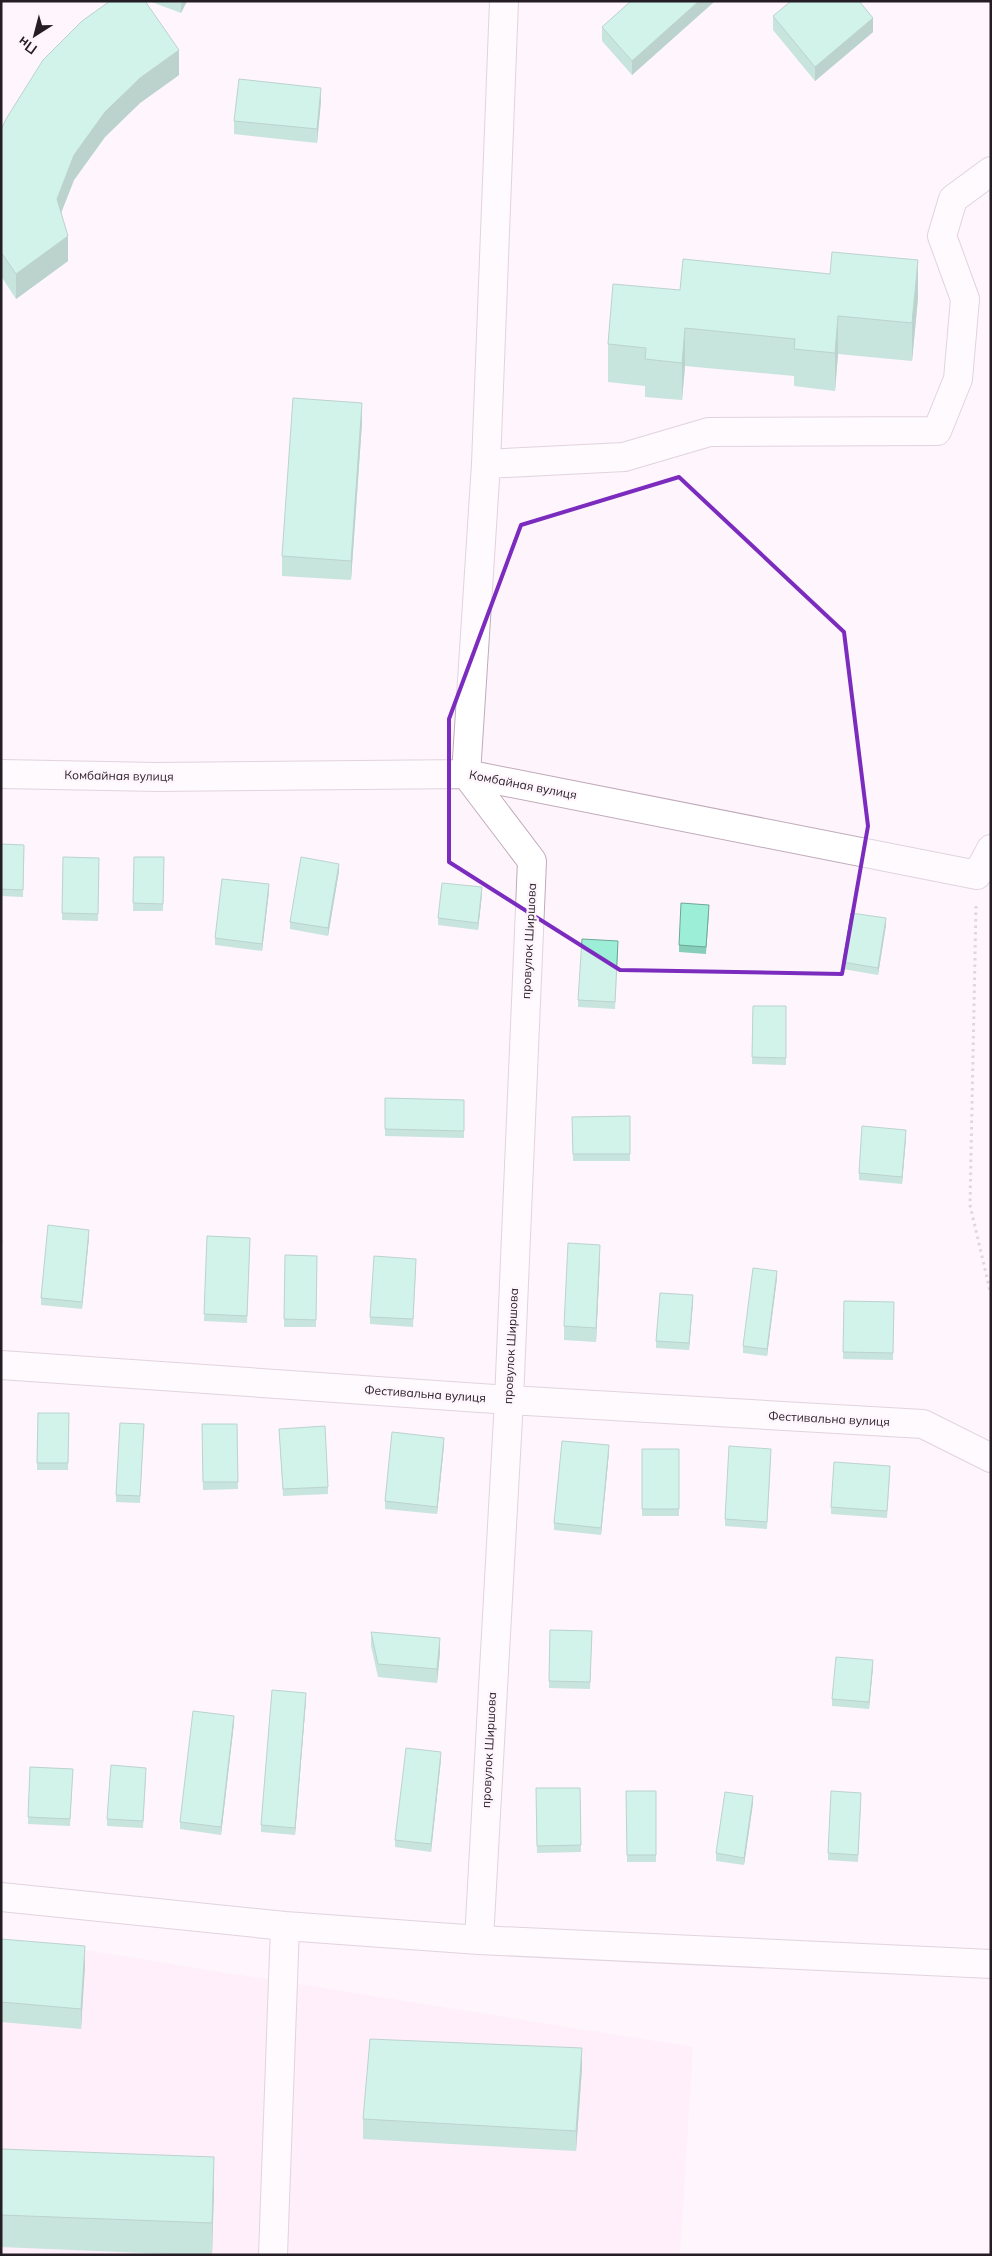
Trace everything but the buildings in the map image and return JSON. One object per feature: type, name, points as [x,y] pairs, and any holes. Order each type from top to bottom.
[{"type":"street","points":[[466,774],[486,464],[504,1]]},
{"type":"street","points":[[486,464],[624,457],[709,432],[937,431],[958,379],[964,299],[942,236],[953,199],[991,170]]},
{"type":"street","name":"Комбайная вулиця","points":[[1,774],[158,777],[466,774],[977,875]]},
{"type":"street","name":"провулок Ширшова","points":[[466,774],[532,861],[509,1400],[479,1940]]},
{"type":"street","points":[[977,875],[991,849]]},
{"type":"street","name":"Фестивальна вулиця","points":[[1,1365],[509,1400],[923,1424],[991,1458]]},
{"type":"street","points":[[1,1897],[285,1926],[479,1940],[991,1964]]},
{"type":"street","points":[[273,2255],[285,1926]]},
{"type":"path","points":[[977,875],[970,1205],[991,1296]]},
{"type":"highlighted area","points":[[679,477],[844,632],[868,826],[842,974],[620,970],[449,862],[449,719],[521,525]]},
{"type":"shaded area","points":[[1,1944],[84,1950],[693,2047],[680,2255],[1,2255]]}]
